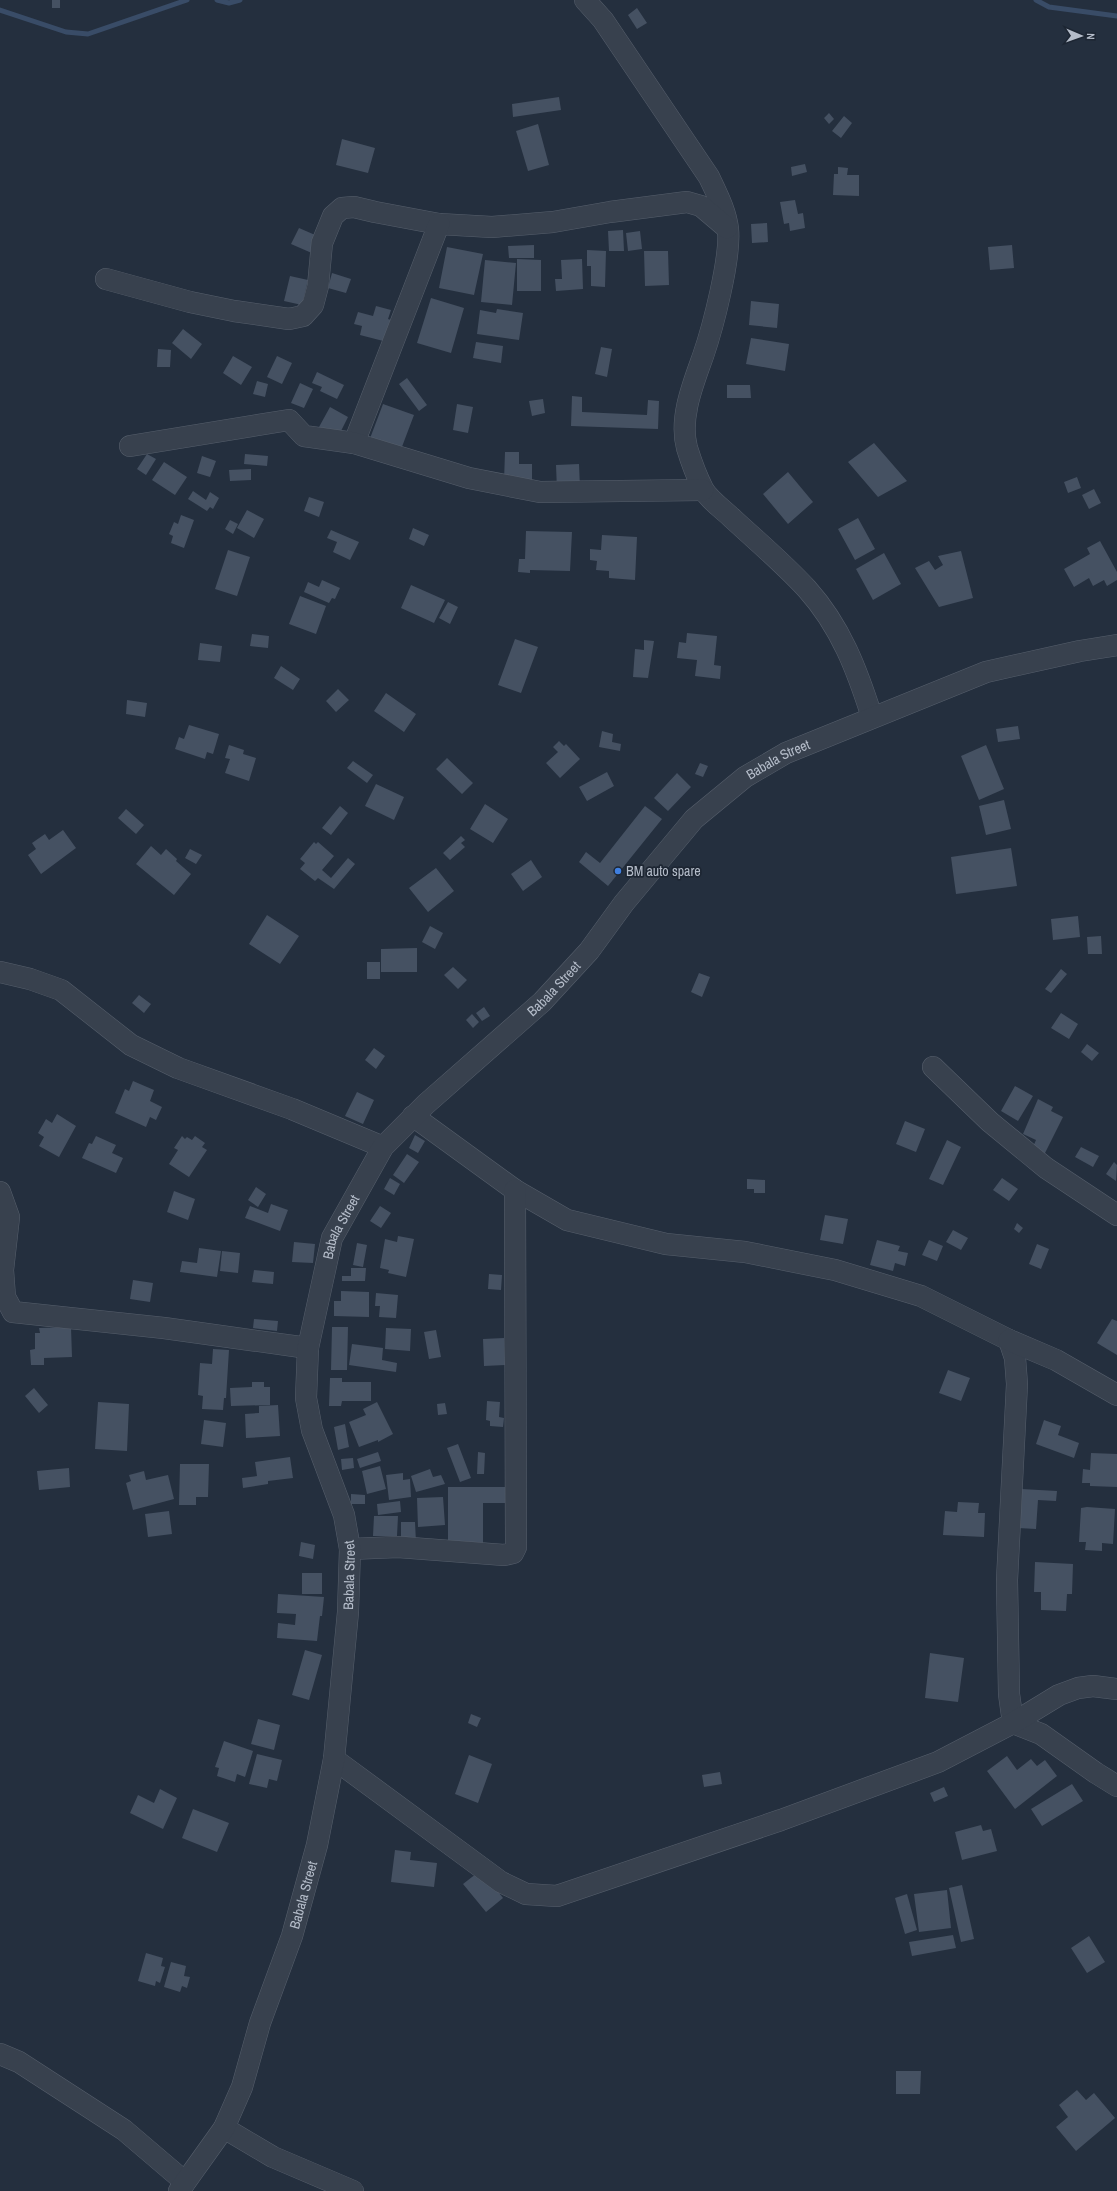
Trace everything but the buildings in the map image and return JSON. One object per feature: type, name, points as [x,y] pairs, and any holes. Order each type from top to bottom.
[{"type":"street","points":[[585,0],[603,20],[709,177],[720,202],[728,228],[728,241],[721,286],[705,351],[693,385],[684,429],[687,448],[703,490],[785,566],[828,616],[857,669],[872,717]]},
{"type":"street","points":[[106,279],[190,302],[234,312],[289,319],[303,316],[313,304],[318,286],[322,243],[333,216],[342,208],[354,207],[439,224],[492,227],[553,222],[610,212],[687,202],[701,206],[728,228]]},
{"type":"street","points":[[354,443],[439,224]]},
{"type":"street","points":[[130,446],[289,420],[304,436],[354,443],[469,478],[540,492],[703,490]]},
{"type":"street","name":"Babala Street","points":[[182,2186],[224,2128],[242,2087],[260,2023],[292,1936],[317,1845],[334,1759],[348,1612],[350,1549],[344,1515],[312,1430],[306,1398],[308,1348],[332,1238],[383,1147],[413,1116],[542,1002],[589,951],[624,903],[694,820],[745,777],[786,753],[986,672],[1080,651],[1117,645]]},
{"type":"street","points":[[0,972],[30,979],[61,990],[130,1045],[178,1068],[292,1109],[383,1147]]},
{"type":"street","points":[[933,1067],[990,1122],[1046,1168],[1117,1215]]},
{"type":"street","points":[[413,1116],[515,1190],[567,1220],[603,1230],[666,1244],[745,1252],[835,1270],[921,1296],[1009,1340],[1056,1360],[1117,1395]]},
{"type":"street","points":[[350,1549],[398,1547],[504,1555],[513,1553],[516,1547],[515,1190]]},
{"type":"street","points":[[0,1192],[9,1217],[3,1270],[5,1297],[13,1312],[219,1334],[308,1348]]},
{"type":"street","points":[[1009,1340],[1015,1358],[1017,1384],[1007,1580],[1009,1694],[1013,1723]]},
{"type":"street","points":[[334,1759],[500,1882],[526,1894],[557,1896],[782,1820],[938,1762],[1013,1723],[1059,1695],[1078,1688],[1093,1686],[1117,1689]]},
{"type":"street","points":[[1013,1723],[1041,1734],[1117,1786]]},
{"type":"street","points":[[0,2054],[19,2062],[124,2130],[182,2186]]},
{"type":"street","points":[[224,2128],[273,2157],[353,2191]]},
{"type":"waterway","points":[[0,10],[66,32],[88,34],[187,0]]},
{"type":"waterway","points":[[217,0],[229,3],[240,0]]},
{"type":"waterway","points":[[1036,0],[1049,7],[1117,16]]},
{"type":"place","name":"BM auto spare","points":[[618,871]]}]
